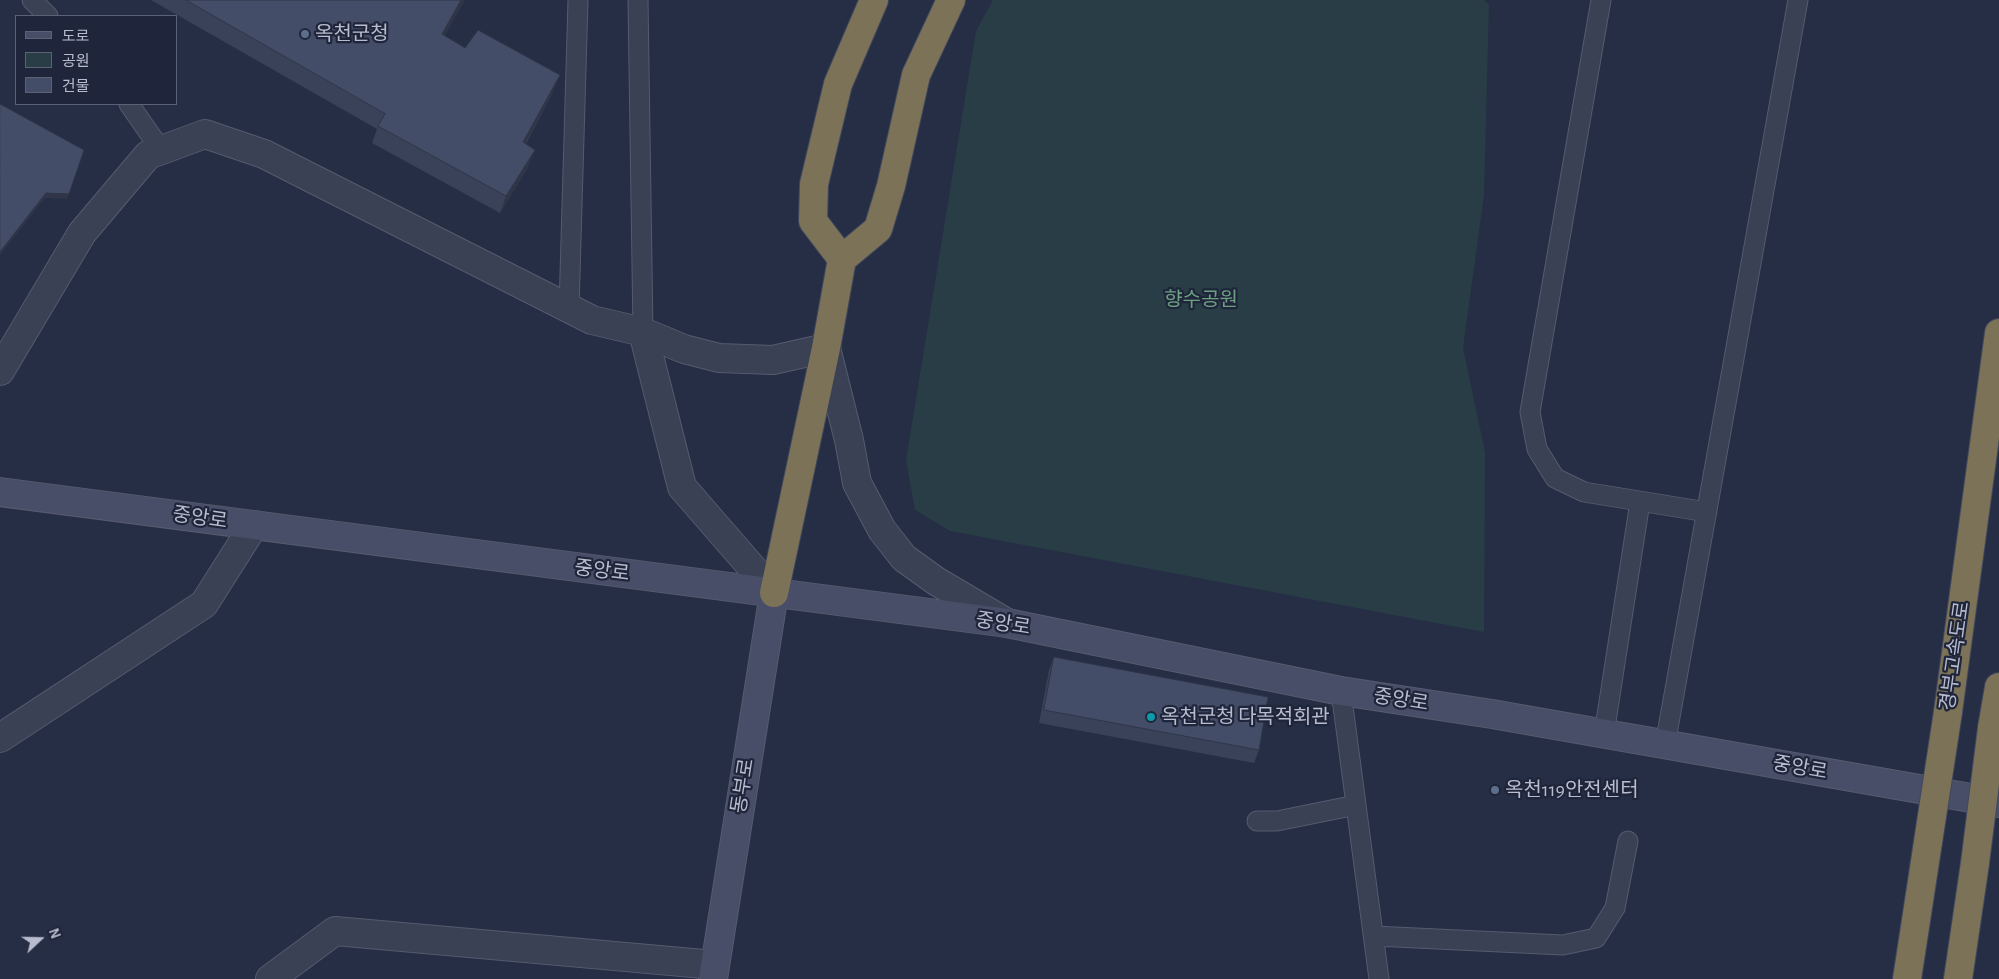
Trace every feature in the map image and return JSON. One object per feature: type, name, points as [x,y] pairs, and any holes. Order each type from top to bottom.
[{"type":"highway","points":[[842,259],[813,221],[814,184],[838,84],[874,0]]},
{"type":"highway","points":[[774,593],[826,348],[842,259],[878,229],[892,186],[916,75],[951,0]]},
{"type":"highway","name":"경부고속도로","points":[[1907,979],[1948,712],[1999,333]]},
{"type":"highway","points":[[1958,979],[1999,688]]},
{"type":"main road","name":"중앙로","points":[[0,492],[1007,623],[1341,691],[1492,714],[1999,803]]},
{"type":"main road","name":"동부로","points":[[714,972],[774,593]]},
{"type":"street","points":[[0,371],[82,233],[148,155],[205,134],[264,154],[592,320],[643,332],[684,349],[719,358],[773,360],[826,348],[849,440],[857,483],[882,530],[904,558],[936,580],[1007,623]]},
{"type":"street","points":[[643,332],[682,487],[774,593]]},
{"type":"street","points":[[0,738],[204,604],[254,525]]},
{"type":"street","points":[[270,979],[335,931],[714,972]]},
{"type":"lane","points":[[32,0],[47,15]]},
{"type":"lane","points":[[570,309],[578,0]]},
{"type":"lane","points":[[638,0],[643,332]]},
{"type":"lane","points":[[1601,0],[1530,412],[1537,449],[1555,478],[1584,492],[1707,512]]},
{"type":"lane","points":[[1665,744],[1798,0]]},
{"type":"lane","points":[[130,105],[161,150]]},
{"type":"lane","points":[[1604,734],[1640,502]]},
{"type":"lane","points":[[1341,691],[1379,979]]},
{"type":"lane","points":[[1257,821],[1277,821],[1356,805]]},
{"type":"lane","points":[[1374,936],[1563,945],[1596,938],[1615,908],[1628,841]]},
{"type":"green space","name":"향수공원","points":[[993,0],[1484,0],[1489,5],[1484,195],[1463,348],[1485,452],[1484,632],[950,531],[915,510],[906,460],[976,31]]},
{"type":"building","points":[[186,0],[461,0],[442,34],[465,48],[478,30],[560,75],[523,142],[535,150],[506,196],[378,126],[385,114]]},
{"type":"building","points":[[0,104],[84,150],[69,194],[46,193],[0,252]]},
{"type":"building","name":"옥천군청 다목적회관","points":[[1054,657],[1268,697],[1259,750],[1044,710]]},
{"type":"place","name":"옥천군청","points":[[305,34]]},
{"type":"place","name":"옥천군청 다목적회관","points":[[1151,717]]},
{"type":"place","name":"옥천119안전센터","points":[[1495,790]]}]
